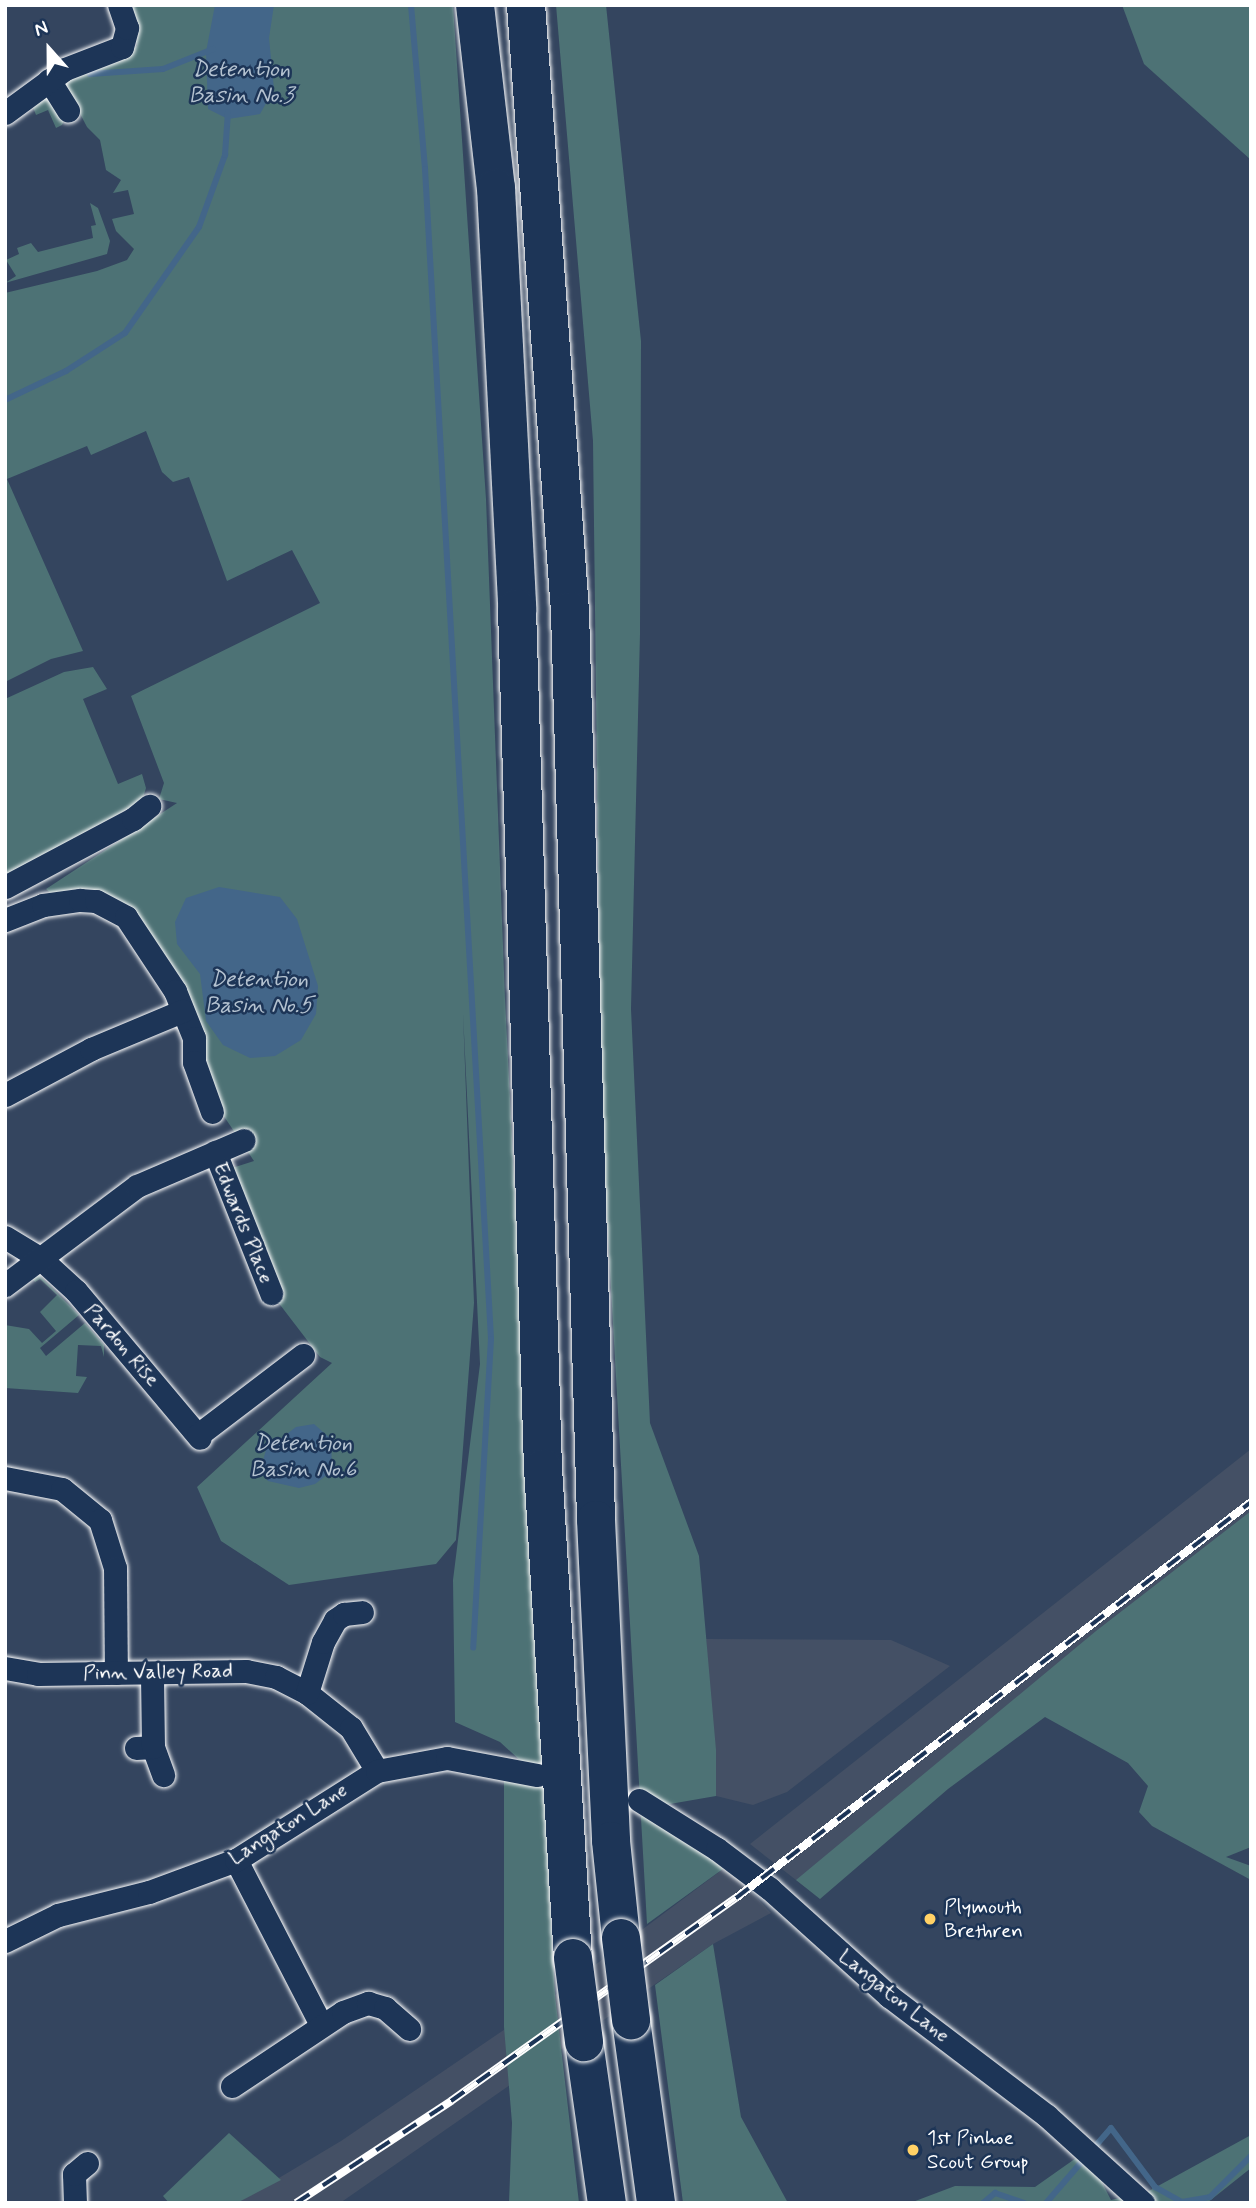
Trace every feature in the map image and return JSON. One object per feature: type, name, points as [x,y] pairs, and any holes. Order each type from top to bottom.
[{"type":"highway","points":[[475,5],[496,188],[515,554],[543,1468],[573,1958],[607,2203]]},
{"type":"highway","points":[[526,5],[569,611],[596,1520],[611,1841],[631,2020],[656,2203]]},
{"type":"street","points":[[5,113],[49,79],[122,47],[127,28],[119,5]]},
{"type":"street","points":[[49,79],[68,111]]},
{"type":"street","points":[[5,887],[134,820],[149,806]]},
{"type":"street","points":[[5,920],[58,902],[89,900],[112,907],[130,920],[153,953],[194,1038],[194,1062],[212,1112]]},
{"type":"street","points":[[5,1094],[91,1049],[182,1011]]},
{"type":"street","name":"Edwards Place","points":[[41,1259],[121,1195],[244,1140]]},
{"type":"street","name":"Edwards Place","points":[[215,1152],[271,1293]]},
{"type":"street","name":"Pardon Rise","points":[[5,1237],[41,1259],[76,1291],[199,1436],[303,1355]]},
{"type":"street","points":[[5,1285],[41,1259]]},
{"type":"street","points":[[5,1478],[62,1489],[100,1520],[115,1568],[116,1672]]},
{"type":"street","points":[[307,1693],[323,1642],[335,1620],[344,1614],[362,1612]]},
{"type":"street","name":"Pinn Valley Road","points":[[5,1668],[38,1674],[246,1671],[276,1677],[307,1693],[351,1728],[377,1771]]},
{"type":"street","points":[[152,1673],[145,1747],[163,1775]]},
{"type":"street","name":"Langaton Lane","points":[[5,1941],[58,1915],[149,1892],[236,1860],[377,1771],[447,1758],[537,1775]]},
{"type":"street","name":"Langaton Lane","points":[[639,1800],[742,1867],[889,1996],[1081,2146],[1143,2203]]},
{"type":"street","points":[[236,1860],[321,2025]]},
{"type":"street","points":[[232,2085],[321,2025],[368,2003],[385,2008],[409,2029]]},
{"type":"street","points":[[75,2203],[74,2174],[87,2163]]},
{"type":"shaded area","points":[[1251,1449],[1251,1554],[805,1887],[750,1844]]},
{"type":"shaded area","points":[[706,1639],[891,1640],[950,1666],[787,1792],[753,1805],[716,1796]]},
{"type":"shaded area","points":[[727,1866],[771,1913],[713,1944],[340,2203],[237,2203],[341,2141],[555,1995]]},
{"type":"green space","points":[[128,5],[453,5],[486,499],[505,999],[555,1995],[579,2203],[509,2203],[512,2123],[504,2027],[504,1781],[536,1775],[500,1742],[455,1722],[453,1580],[480,1364],[463,1013],[474,1303],[456,1540],[436,1564],[289,1585],[221,1541],[197,1487],[332,1363],[320,1357],[271,1293],[229,1169],[254,1161],[219,1109],[194,1038],[127,917],[59,901],[46,889],[177,803],[159,799],[164,783],[131,696],[320,603],[292,550],[227,581],[189,477],[173,482],[162,472],[146,431],[91,455],[87,446],[7,479],[83,651],[51,659],[5,682],[5,293],[97,271],[127,260],[134,249],[116,231],[112,219],[134,214],[128,190],[113,193],[121,180],[106,170],[100,140],[87,127],[64,83],[76,69],[137,46]]},
{"type":"green space","points":[[556,5],[606,5],[641,341],[640,634],[631,1009],[650,1423],[699,1556],[716,1750],[716,1796],[664,1805],[727,1866],[647,1924],[601,1112],[593,441]]},
{"type":"green space","points":[[1122,5],[1251,5],[1251,160],[1144,64]]},
{"type":"green space","points":[[47,97],[64,120],[62,125],[56,128],[48,110],[36,115],[31,102]]},
{"type":"green space","points":[[90,203],[98,208],[110,241],[107,254],[5,283],[16,276],[6,260],[19,254],[17,248],[31,243],[38,252],[93,238],[91,226],[96,225]]},
{"type":"green space","points":[[93,667],[107,689],[83,699],[118,784],[142,774],[146,788],[142,801],[5,877],[5,699],[64,672]]},
{"type":"green space","points":[[37,1273],[79,1315],[40,1348],[46,1356],[85,1323],[104,1345],[104,1357],[101,1346],[78,1345],[76,1376],[87,1377],[78,1393],[5,1388],[5,1325],[29,1329],[42,1343],[56,1331],[40,1312],[57,1295],[40,1279],[35,1282],[31,1277]]},
{"type":"green space","points":[[1251,1511],[1251,1847],[1226,1857],[1251,1866],[1251,1880],[1152,1826],[1139,1812],[1148,1786],[1128,1763],[1045,1717],[948,1789],[820,1899],[796,1880],[1096,1631]]},
{"type":"green space","points":[[713,1944],[741,2117],[788,2203],[683,2203],[655,1985]]},
{"type":"green space","points":[[229,2133],[281,2180],[237,2203],[169,2203],[163,2196]]},
{"type":"green space","points":[[1251,2135],[1251,2168],[1207,2203],[910,2203],[955,2186],[1035,2187],[1086,2151],[1111,2200],[1147,2192]]},
{"type":"water","name":"Detention Basin No.3","points":[[215,5],[274,5],[269,38],[274,89],[260,114],[228,119],[208,109],[206,52]]},
{"type":"water","name":"Detention Basin No.5","points":[[219,887],[280,897],[297,919],[318,986],[316,1014],[301,1040],[275,1056],[250,1058],[223,1045],[206,1021],[200,974],[177,944],[175,922],[186,898]]},
{"type":"water","name":"Detention Basin No.6","points":[[314,1424],[331,1439],[332,1471],[315,1484],[299,1488],[268,1481],[260,1471],[266,1450],[296,1427]]},
{"type":"waterway","points":[[411,5],[425,169],[491,1339],[473,1647]]},
{"type":"waterway","points":[[90,74],[163,69],[213,49]]},
{"type":"waterway","points":[[5,400],[66,371],[125,333],[199,227],[225,155],[228,112]]},
{"type":"waterway","points":[[1046,2203],[1111,2128],[1155,2187],[1182,2202],[1210,2197],[1251,2156]]},
{"type":"waterway","points":[[983,2203],[995,2193],[1024,2203]]},
{"type":"railway","points":[[296,2203],[451,2101],[736,1898],[1251,1502]]},
{"type":"place","name":"Plymouth Brethren","points":[[930,1919]]},
{"type":"place","name":"1st Pinhoe Scout Group","points":[[913,2150]]}]
